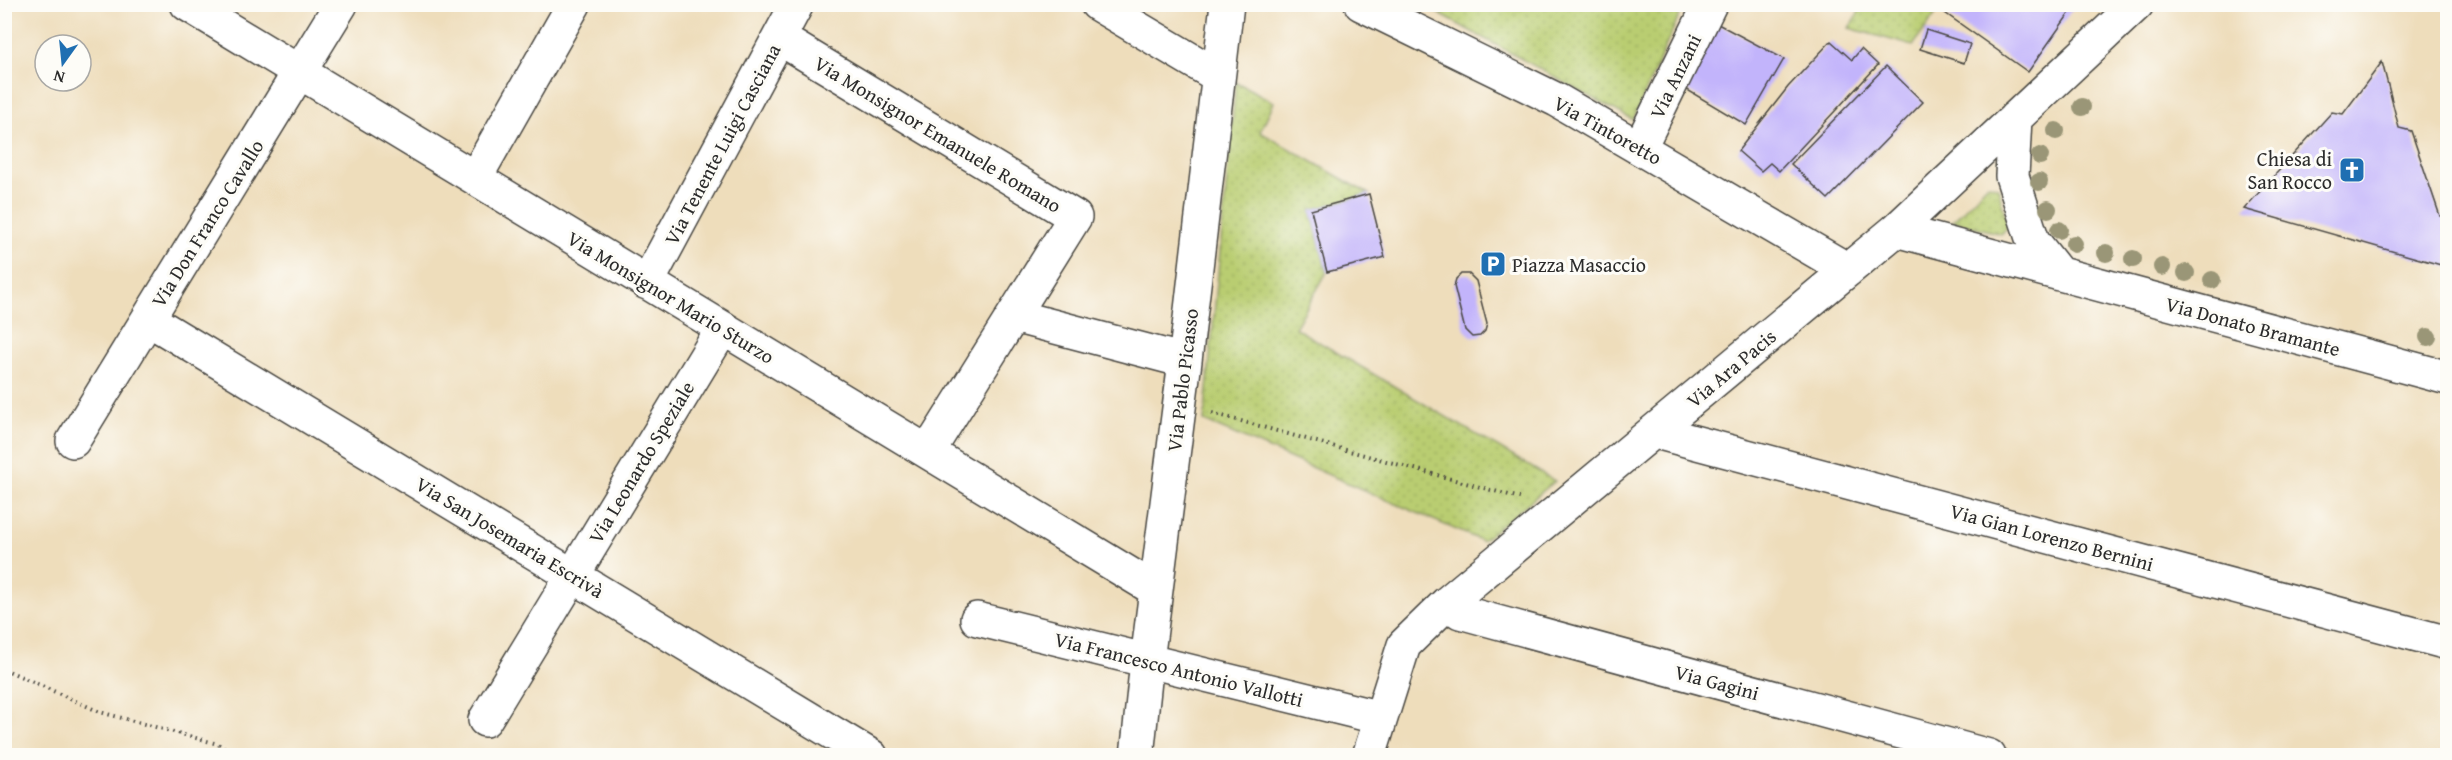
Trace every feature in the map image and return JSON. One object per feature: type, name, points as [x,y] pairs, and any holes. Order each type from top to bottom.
[{"type":"street","name":"Via Monsignor Mario Sturzo","points":[[187,4],[1156,590]]},
{"type":"street","name":"Via Don Franco Cavallo","points":[[73,441],[341,4]]},
{"type":"street","points":[[475,178],[574,4]]},
{"type":"street","name":"Via Tenente Luigi Casciana","points":[[647,283],[798,4]]},
{"type":"street","points":[[1097,4],[1218,76]]},
{"type":"street","name":"Via Pablo Picasso","points":[[1137,756],[1227,4]]},
{"type":"street","name":"Via Tintoretto","points":[[1361,4],[1557,100],[1848,270]]},
{"type":"street","name":"Via Anzani","points":[[1640,147],[1710,4]]},
{"type":"street","name":"Via Ara Pacis","points":[[1369,756],[1404,645],[1447,603],[1656,432],[1896,230],[2137,4]]},
{"type":"street","name":"Via Monsignor Emanuele Romano","points":[[779,38],[1075,217],[928,453]]},
{"type":"street","points":[[2015,118],[2012,176],[2033,241],[2059,274]]},
{"type":"street","name":"Via Donato Bramante","points":[[1896,230],[2448,378]]},
{"type":"street","points":[[1014,316],[1185,361]]},
{"type":"street","name":"Via San Josemaria Escrivà","points":[[148,319],[871,756]]},
{"type":"street","name":"Via Leonardo Speziale","points":[[485,720],[723,328]]},
{"type":"street","name":"Via Gian Lorenzo Bernini","points":[[1656,432],[2448,643]]},
{"type":"street","name":"Via Gagini","points":[[1447,603],[1460,612],[1989,756]]},
{"type":"street","name":"Via Francesco Antonio Vallotti","points":[[977,619],[1381,718]]},
{"type":"path","points":[[1179,404],[1561,510]]},
{"type":"path","points":[[4,669],[100,712],[218,744],[235,756]]},
{"type":"green space","points":[[1423,5],[1684,5],[1633,120]]},
{"type":"green space","points":[[1863,5],[1942,5],[1913,46],[1849,28]]},
{"type":"green space","points":[[1236,82],[1274,102],[1260,132],[1369,194],[1311,210],[1327,272],[1295,328],[1555,481],[1482,541],[1204,421]]},
{"type":"green space","points":[[1988,184],[1998,187],[2008,227],[2001,234],[1953,221]]},
{"type":"building","points":[[1950,4],[2076,4],[2028,72],[1945,13]]},
{"type":"building","points":[[1716,23],[1784,59],[1746,125],[1684,88]]},
{"type":"building","points":[[1926,30],[1970,44],[1964,63],[1920,49]]},
{"type":"building","points":[[1831,41],[1852,60],[1861,49],[1878,65],[1779,171],[1770,163],[1761,171],[1738,151],[1788,87]]},
{"type":"building","name":"Chiesa di San Rocco","points":[[2382,62],[2399,128],[2411,131],[2440,216],[2448,218],[2448,267],[2244,209],[2332,112],[2343,114]]},
{"type":"building","points":[[1886,66],[1923,102],[1828,199],[1791,164]]},
{"type":"building","points":[[1369,194],[1385,257],[1327,272],[1311,210]]},
{"type":"building","points":[[1461,274],[1469,274],[1476,281],[1487,324],[1480,336],[1472,337],[1465,330],[1454,286]]},
{"type":"place","name":"Chiesa di San Rocco","points":[[2352,170]]},
{"type":"place","name":"Piazza Masaccio","points":[[1493,264]]}]
